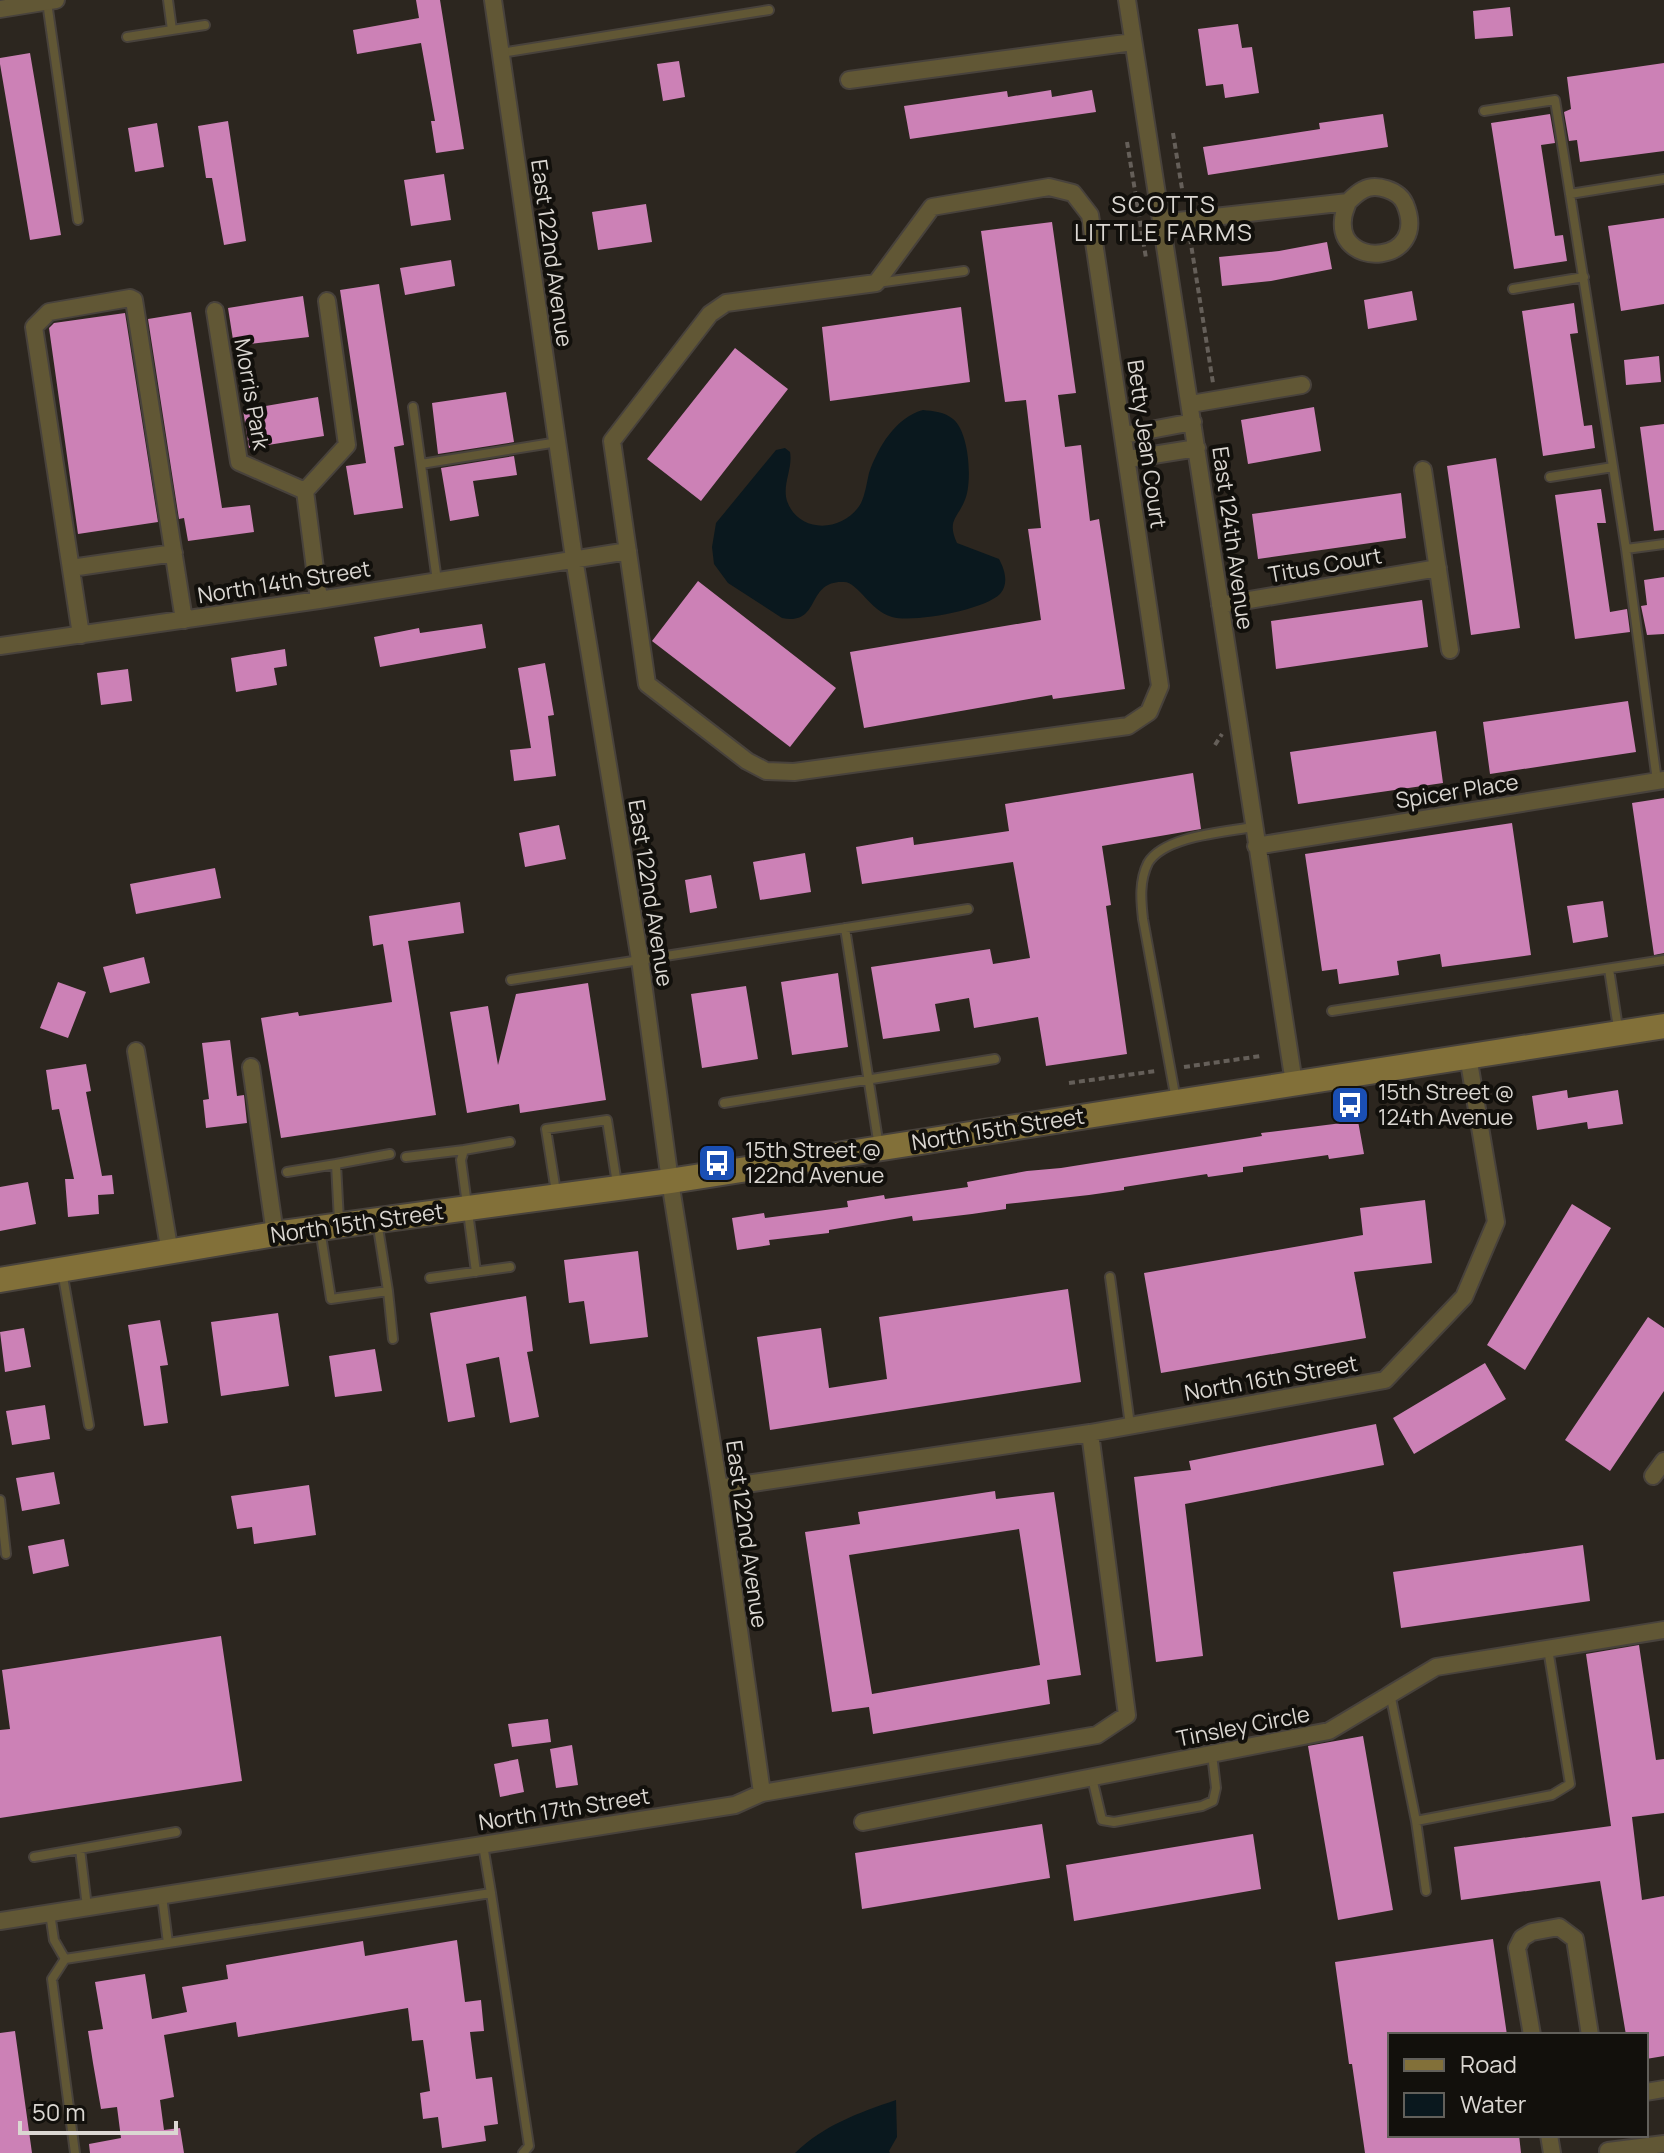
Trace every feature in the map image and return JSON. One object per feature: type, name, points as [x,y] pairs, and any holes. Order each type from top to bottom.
[{"type":"street","name":"East 122nd Avenue","points":[[493,0],[574,558],[640,960],[762,1793]]},
{"type":"street","name":"East 124th Avenue","points":[[1127,0],[1294,1083]]},
{"type":"street","points":[[0,9],[52,1]]},
{"type":"street","points":[[849,80],[1133,42]]},
{"type":"street","name":"Betty Jean Court","points":[[1049,187],[1073,193],[1090,215],[1124,435],[1160,686],[1149,712],[1128,726],[794,772],[766,771],[747,761],[647,684],[612,441],[710,314],[726,303],[876,283],[932,207],[1049,187]]},
{"type":"street","points":[[1160,223],[1348,202],[1364,189],[1386,188],[1404,200],[1411,220],[1405,240],[1388,254],[1367,254],[1349,243],[1342,223],[1348,202]]},
{"type":"street","points":[[81,635],[34,327],[49,312],[130,298],[134,300],[184,620]]},
{"type":"street","points":[[319,600],[305,491],[347,445],[327,301]]},
{"type":"street","name":"Morris Park","points":[[215,311],[239,462],[305,491]]},
{"type":"street","points":[[1191,404],[1302,385]]},
{"type":"street","points":[[1124,435],[1193,422]]},
{"type":"street","points":[[1128,459],[1197,448]]},
{"type":"street","points":[[1423,470],[1450,650]]},
{"type":"street","points":[[574,558],[628,551]]},
{"type":"street","points":[[71,568],[174,553]]},
{"type":"street","name":"North 14th Street","points":[[0,646],[319,600],[574,558]]},
{"type":"street","name":"Titus Court","points":[[1220,605],[1438,568]]},
{"type":"street","name":"Spicer Place","points":[[1256,846],[1660,780]]},
{"type":"street","name":"North 15th Street","points":[[0,1280],[275,1234],[618,1189],[1664,1026]]},
{"type":"street","points":[[136,1051],[170,1253]]},
{"type":"street","name":"North 16th Street","points":[[719,1488],[1090,1433],[1385,1380],[1464,1297],[1496,1222],[1468,1056]]},
{"type":"street","points":[[251,1067],[275,1234]]},
{"type":"street","name":"North 17th Street","points":[[0,1921],[735,1805],[762,1793],[1097,1735],[1127,1715],[1090,1433]]},
{"type":"street","points":[[1653,1476],[1664,1461]]},
{"type":"street","name":"Tinsley Circle","points":[[863,1822],[1329,1731],[1436,1667],[1664,1630]]},
{"type":"street","points":[[1532,2033],[1517,1948],[1522,1938],[1532,1932],[1559,1927],[1575,1939],[1590,2033]]},
{"type":"street","points":[[1608,2146],[1664,2144]]},
{"type":"lane","points":[[168,0],[172,30]]},
{"type":"lane","points":[[52,1],[78,220]]},
{"type":"lane","points":[[501,53],[769,10]]},
{"type":"lane","points":[[127,37],[205,25]]},
{"type":"lane","points":[[1484,111],[1555,100],[1660,780]]},
{"type":"lane","points":[[1570,194],[1664,179]]},
{"type":"lane","points":[[876,283],[964,271]]},
{"type":"lane","points":[[1513,289],[1584,277]]},
{"type":"lane","points":[[413,407],[437,581]]},
{"type":"lane","points":[[421,464],[558,442]]},
{"type":"lane","points":[[1550,477],[1613,467]]},
{"type":"lane","points":[[1626,549],[1664,544]]},
{"type":"lane","points":[[1176,1101],[1140,890],[1148,864],[1156,853],[1190,838],[1253,827]]},
{"type":"lane","points":[[511,980],[968,909]]},
{"type":"lane","points":[[845,928],[879,1148]]},
{"type":"lane","points":[[1332,1011],[1664,960]]},
{"type":"lane","points":[[1609,969],[1619,1033]]},
{"type":"lane","points":[[724,1103],[995,1059]]},
{"type":"lane","points":[[557,1197],[546,1129],[607,1120],[618,1189]]},
{"type":"lane","points":[[406,1157],[510,1142]]},
{"type":"lane","points":[[464,1150],[461,1160],[476,1272]]},
{"type":"lane","points":[[287,1172],[390,1154]]},
{"type":"lane","points":[[336,1164],[330,1227],[331,1299],[388,1291]]},
{"type":"lane","points":[[377,1221],[393,1339]]},
{"type":"lane","points":[[430,1278],[510,1267]]},
{"type":"lane","points":[[62,1270],[89,1425]]},
{"type":"lane","points":[[1110,1277],[1130,1426]]},
{"type":"lane","points":[[0,1500],[6,1554]]},
{"type":"lane","points":[[1416,1821],[1552,1795],[1570,1784],[1548,1649]]},
{"type":"lane","points":[[1390,1693],[1416,1821],[1426,1891]]},
{"type":"lane","points":[[1092,1778],[1102,1820],[1114,1822],[1202,1806],[1213,1801],[1216,1788],[1212,1754]]},
{"type":"lane","points":[[34,1857],[176,1832]]},
{"type":"lane","points":[[483,1845],[529,2146],[523,2153]]},
{"type":"lane","points":[[80,1849],[87,1907]]},
{"type":"lane","points":[[75,2153],[52,1979],[65,1959],[491,1893]]},
{"type":"lane","points":[[162,1895],[168,1943]]},
{"type":"lane","points":[[50,1913],[54,1940],[65,1959]]},
{"type":"path","points":[[1173,133],[1214,385]]},
{"type":"water","points":[[923,410],[950,417],[963,434],[969,479],[966,497],[953,523],[954,535],[957,543],[999,559],[1005,577],[1000,594],[965,610],[932,617],[902,618],[884,614],[849,583],[832,583],[823,588],[809,610],[795,619],[782,618],[728,583],[714,564],[712,547],[716,523],[776,450],[785,448],[790,452],[786,495],[793,512],[811,524],[834,524],[854,513],[861,503],[873,463],[889,434],[904,419]]},
{"type":"water","points":[[896,2100],[897,2137],[890,2153],[795,2153],[830,2127]]},
{"type":"building","points":[[416,0],[440,0],[464,149],[436,153],[431,121],[435,121],[421,43],[357,54],[353,30],[419,18]]},
{"type":"building","points":[[1510,7],[1513,36],[1475,39],[1473,11]]},
{"type":"building","points":[[1238,24],[1242,48],[1252,47],[1259,93],[1225,98],[1223,84],[1206,86],[1198,29]]},
{"type":"building","points":[[30,53],[61,235],[30,240],[0,58]]},
{"type":"building","points":[[679,61],[685,97],[663,101],[657,64]]},
{"type":"building","points":[[1664,63],[1664,151],[1580,162],[1577,140],[1569,141],[1564,112],[1571,109],[1567,77]]},
{"type":"building","points":[[1051,90],[1052,97],[1092,90],[1096,112],[910,139],[904,106],[1007,91],[1008,97]]},
{"type":"building","points":[[1383,114],[1388,147],[1208,175],[1203,147],[1320,129],[1319,123]]},
{"type":"building","points":[[1550,114],[1555,143],[1541,145],[1555,236],[1563,235],[1567,261],[1514,269],[1491,123]]},
{"type":"building","points":[[228,121],[246,241],[224,245],[212,178],[206,178],[198,126]]},
{"type":"building","points":[[157,123],[164,167],[135,172],[128,128]]},
{"type":"building","points":[[444,174],[451,220],[411,226],[404,180]]},
{"type":"building","points":[[646,204],[652,242],[598,250],[592,212]]},
{"type":"building","points":[[1664,218],[1664,304],[1621,311],[1608,226]]},
{"type":"building","points":[[1052,222],[1076,393],[1058,395],[1065,447],[1081,445],[1090,521],[1099,519],[1125,689],[1053,699],[1052,695],[864,728],[850,652],[1041,620],[1028,529],[1041,528],[1026,400],[1005,402],[981,231]]},
{"type":"building","points":[[1327,242],[1332,269],[1271,281],[1222,286],[1219,257]]},
{"type":"building","points":[[451,260],[455,286],[405,295],[400,268]]},
{"type":"building","points":[[379,284],[404,445],[394,447],[403,508],[354,515],[346,466],[366,463],[340,290]]},
{"type":"building","points":[[1412,291],[1417,320],[1368,329],[1364,300]]},
{"type":"building","points":[[303,296],[309,337],[234,346],[228,308]]},
{"type":"building","points":[[1574,303],[1578,333],[1570,334],[1584,426],[1592,425],[1595,448],[1543,456],[1522,311]]},
{"type":"building","points":[[961,307],[970,382],[830,401],[822,327]]},
{"type":"building","points":[[191,312],[222,508],[250,505],[254,532],[188,541],[184,518],[179,519],[148,319]]},
{"type":"building","points":[[125,313],[158,522],[78,534],[49,328],[54,323]]},
{"type":"building","points":[[735,348],[788,389],[701,501],[647,459]]},
{"type":"building","points":[[1659,356],[1661,382],[1626,385],[1624,360]]},
{"type":"building","points":[[506,392],[514,442],[438,454],[432,403]]},
{"type":"building","points":[[318,397],[324,436],[249,448],[243,410]]},
{"type":"building","points":[[1314,407],[1321,451],[1248,464],[1241,420]]},
{"type":"building","points":[[1664,424],[1664,530],[1654,531],[1640,427]]},
{"type":"building","points":[[514,456],[517,475],[473,481],[479,516],[450,521],[441,468]]},
{"type":"building","points":[[1496,458],[1520,628],[1471,635],[1447,466]]},
{"type":"building","points":[[1601,489],[1606,523],[1597,523],[1610,612],[1627,609],[1630,632],[1575,639],[1555,495]]},
{"type":"building","points":[[1401,493],[1406,538],[1258,559],[1252,514]]},
{"type":"building","points":[[1664,577],[1664,634],[1647,635],[1641,606],[1647,605],[1644,580]]},
{"type":"building","points":[[698,581],[836,688],[790,747],[652,641]]},
{"type":"building","points":[[1422,600],[1428,647],[1276,669],[1271,621]]},
{"type":"building","points":[[482,624],[486,648],[380,667],[374,637],[419,628],[420,633]]},
{"type":"building","points":[[285,649],[287,666],[274,668],[277,685],[236,692],[231,658]]},
{"type":"building","points":[[545,663],[554,715],[548,716],[556,776],[514,781],[510,750],[531,748],[518,668]]},
{"type":"building","points":[[128,669],[132,701],[101,705],[97,673]]},
{"type":"building","points":[[1628,701],[1636,752],[1490,774],[1483,722]]},
{"type":"building","points":[[1436,731],[1443,783],[1298,804],[1290,752]]},
{"type":"building","points":[[1193,773],[1201,829],[1102,846],[1111,905],[1106,906],[1127,1054],[1046,1066],[1038,1017],[974,1028],[969,998],[935,1004],[940,1031],[883,1039],[871,967],[990,949],[993,964],[1030,958],[1013,862],[862,884],[856,847],[913,837],[914,845],[1009,831],[1005,804]]},
{"type":"building","points":[[1664,798],[1664,953],[1654,955],[1632,803]]},
{"type":"building","points":[[1512,823],[1531,955],[1442,967],[1440,954],[1397,961],[1399,975],[1339,984],[1337,969],[1322,971],[1305,854]]},
{"type":"building","points":[[559,825],[566,859],[525,867],[519,833]]},
{"type":"building","points":[[805,853],[811,892],[760,900],[753,862]]},
{"type":"building","points":[[215,868],[221,898],[136,914],[130,884]]},
{"type":"building","points":[[711,875],[717,908],[690,913],[685,880]]},
{"type":"building","points":[[1603,901],[1608,937],[1573,943],[1567,906]]},
{"type":"building","points":[[460,902],[464,933],[408,941],[436,1115],[281,1138],[261,1018],[298,1012],[299,1016],[392,1002],[383,944],[373,946],[369,916]]},
{"type":"building","points":[[144,957],[150,983],[110,993],[103,967]]},
{"type":"building","points":[[838,973],[848,1047],[792,1055],[781,982]]},
{"type":"building","points":[[58,982],[86,992],[68,1038],[40,1028]]},
{"type":"building","points":[[588,983],[606,1100],[520,1113],[519,1104],[467,1113],[450,1012],[488,1006],[498,1065],[516,994]]},
{"type":"building","points":[[746,986],[758,1059],[702,1068],[691,994]]},
{"type":"building","points":[[230,1040],[237,1096],[244,1095],[247,1123],[206,1128],[203,1100],[209,1099],[202,1043]]},
{"type":"building","points":[[86,1064],[91,1091],[86,1092],[102,1176],[112,1175],[114,1194],[98,1195],[99,1214],[68,1217],[65,1179],[74,1179],[59,1109],[52,1110],[46,1070]]},
{"type":"building","points":[[1567,1090],[1568,1098],[1618,1090],[1623,1124],[1588,1129],[1587,1122],[1537,1130],[1532,1096]]},
{"type":"building","points":[[1358,1121],[1364,1154],[1329,1159],[1328,1155],[1243,1167],[1243,1172],[1208,1177],[1207,1174],[1124,1187],[1124,1190],[1006,1204],[1006,1209],[972,1214],[913,1221],[912,1216],[829,1230],[829,1233],[769,1240],[770,1245],[737,1250],[732,1218],[764,1213],[765,1218],[848,1207],[847,1201],[968,1187],[967,1182],[1027,1171],[1262,1136],[1261,1133]]},
{"type":"building","points":[[28,1182],[36,1224],[0,1231],[0,1187]]},
{"type":"building","points":[[1425,1200],[1432,1263],[1354,1272],[1366,1338],[1161,1373],[1144,1273],[1363,1235],[1360,1208]]},
{"type":"building","points":[[1572,1204],[1611,1228],[1525,1370],[1487,1345]]},
{"type":"building","points":[[638,1251],[648,1337],[590,1344],[584,1301],[569,1303],[564,1260]]},
{"type":"building","points":[[1068,1289],[1081,1382],[770,1430],[757,1337],[821,1328],[829,1388],[887,1379],[879,1317]]},
{"type":"building","points":[[526,1296],[533,1351],[527,1352],[539,1417],[510,1423],[499,1357],[466,1364],[475,1417],[448,1422],[430,1313]]},
{"type":"building","points":[[278,1313],[289,1386],[221,1396],[211,1322]]},
{"type":"building","points":[[1648,1317],[1664,1328],[1664,1391],[1610,1471],[1565,1440]]},
{"type":"building","points":[[160,1320],[168,1365],[160,1366],[168,1423],[144,1426],[128,1325]]},
{"type":"building","points":[[24,1328],[31,1367],[5,1372],[0,1332]]},
{"type":"building","points":[[375,1349],[382,1391],[335,1397],[329,1356]]},
{"type":"building","points":[[1485,1363],[1506,1399],[1414,1454],[1393,1418]]},
{"type":"building","points":[[45,1405],[50,1439],[12,1445],[6,1411]]},
{"type":"building","points":[[1376,1424],[1384,1465],[1185,1504],[1203,1656],[1156,1662],[1134,1477],[1191,1470],[1189,1461]]},
{"type":"building","points":[[54,1472],[60,1504],[22,1511],[16,1478]]},
{"type":"building","points":[[309,1485],[316,1535],[254,1544],[252,1527],[237,1529],[231,1496]]},
{"type":"building","points":[[995,1491],[996,1499],[1054,1492],[1081,1675],[1047,1680],[1050,1704],[873,1734],[869,1707],[832,1712],[805,1532],[860,1524],[858,1512]],"holes":[[[1019,1529],[1040,1665],[872,1694],[849,1555]]]},
{"type":"building","points":[[64,1539],[69,1566],[33,1574],[28,1546]]},
{"type":"building","points":[[1583,1545],[1590,1601],[1401,1628],[1393,1572]]},
{"type":"building","points":[[221,1636],[242,1781],[0,1818],[0,1730],[10,1729],[2,1670]]},
{"type":"building","points":[[1639,1645],[1656,1760],[1664,1759],[1664,1813],[1632,1817],[1642,1900],[1664,1896],[1664,2056],[1648,2059],[1648,2033],[1626,2033],[1600,1881],[1461,1900],[1454,1847],[1611,1826],[1586,1654]]},
{"type":"building","points":[[548,1719],[551,1742],[512,1747],[508,1724]]},
{"type":"building","points":[[1363,1736],[1393,1910],[1338,1920],[1308,1746]]},
{"type":"building","points":[[572,1745],[578,1785],[556,1788],[550,1749]]},
{"type":"building","points":[[518,1759],[524,1792],[500,1797],[494,1764]]},
{"type":"building","points":[[1042,1824],[1050,1878],[862,1909],[855,1853]]},
{"type":"building","points":[[1253,1834],[1261,1889],[1074,1921],[1066,1865]]},
{"type":"building","points":[[1493,1939],[1507,2033],[1388,2033],[1388,2137],[1519,2137],[1521,2153],[1365,2153],[1335,1962]]},
{"type":"building","points":[[457,1940],[465,2002],[481,2000],[484,2031],[470,2032],[476,2079],[492,2077],[498,2124],[484,2126],[486,2141],[442,2148],[438,2117],[423,2119],[420,2093],[430,2091],[423,2040],[412,2041],[408,2008],[238,2037],[236,2022],[164,2035],[174,2097],[160,2100],[164,2130],[180,2128],[184,2153],[90,2153],[89,2144],[121,2138],[117,2107],[101,2109],[93,2063],[88,2031],[103,2029],[95,1982],[145,1974],[152,2019],[187,2012],[182,1987],[228,1979],[226,1965],[363,1941],[365,1956]]},
{"type":"building","points":[[15,2031],[32,2153],[0,2153],[0,2033]]},
{"type":"place","name":"15th Street @ 124th Avenue","points":[[1350,1105]]},
{"type":"place","name":"15th Street @ 122nd Avenue","points":[[717,1163]]},
{"type":"district","name":"SCOTTS LITTLE FARMS","points":[[1164,219]]}]
